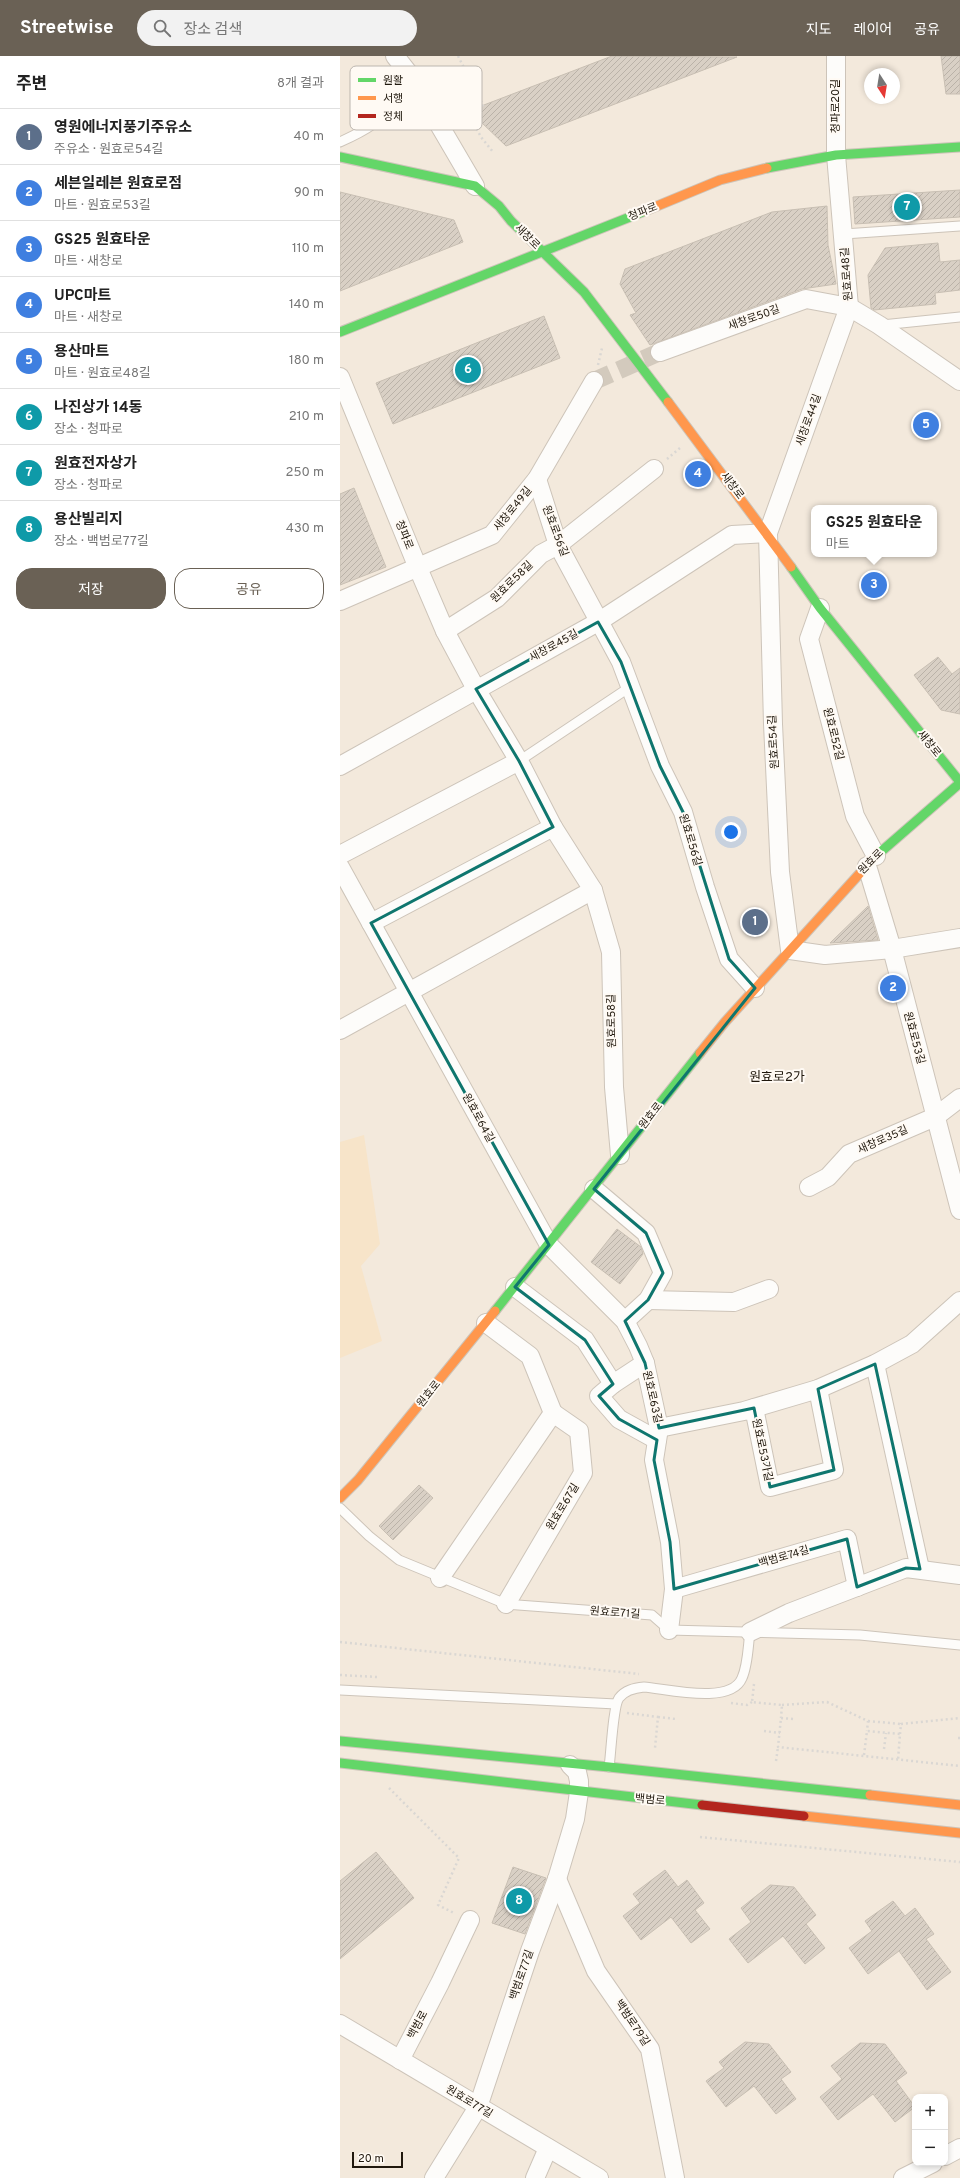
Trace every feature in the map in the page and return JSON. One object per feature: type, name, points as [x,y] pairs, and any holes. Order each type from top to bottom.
[{"type":"main road","name":"청파로","points":[[340,332],[543,253],[720,180],[784,163],[836,155],[960,146]]},
{"type":"main road","name":"새창로","points":[[340,157],[475,186],[499,206],[543,253],[584,292],[768,533],[820,608],[960,782]]},
{"type":"main road","name":"원효로","points":[[340,1498],[358,1480],[486,1323],[594,1189],[725,1022],[871,861],[960,782]]},
{"type":"main road","points":[[340,1741],[570,1765],[609,1767],[960,1805]]},
{"type":"main road","name":"백범로","points":[[340,1764],[535,1784],[579,1792],[960,1833]]},
{"type":"main road","points":[[606,1777],[641,1771]]},
{"type":"main road","points":[[579,1792],[595,1781]]},
{"type":"street","name":"청파로20길","points":[[836,56],[836,155]]},
{"type":"street","name":"새창로","points":[[442,130],[475,186]]},
{"type":"street","name":"원효로48길","points":[[836,155],[844,234],[849,307],[879,325],[960,381]]},
{"type":"street","name":"새창로50길","points":[[660,352],[806,299],[849,307]]},
{"type":"street","name":"새창로44길","points":[[768,533],[849,307]]},
{"type":"street","name":"청파로","points":[[340,377],[445,631],[476,690]]},
{"type":"street","name":"새창로49길","points":[[340,601],[492,535],[537,479],[594,381]]},
{"type":"street","points":[[558,545],[654,470]]},
{"type":"street","name":"원효로56길","points":[[537,479],[558,545],[598,622],[621,662],[660,766],[683,812],[705,887],[729,959],[755,988]]},
{"type":"street","name":"새창로45길","points":[[340,766],[598,622],[732,535],[768,533]]},
{"type":"street","name":"원효로54길","points":[[768,533],[772,724],[780,872],[790,950]]},
{"type":"street","name":"원효로58길","points":[[445,631],[497,598],[541,554],[558,545]]},
{"type":"street","name":"원효로52길","points":[[820,608],[809,639],[855,816],[871,861]]},
{"type":"street","name":"원효로58길","points":[[476,690],[519,761],[553,828],[593,890],[611,952],[614,1087],[620,1155]]},
{"type":"street","points":[[340,855],[519,761]]},
{"type":"street","points":[[371,923],[553,828]]},
{"type":"street","name":"원효로53길","points":[[871,861],[892,950],[959,1203]]},
{"type":"street","name":"원효로64길","points":[[340,867],[549,1245]]},
{"type":"street","points":[[340,1030],[593,890]]},
{"type":"street","points":[[790,950],[824,955],[892,950],[960,938]]},
{"type":"street","name":"새창로35길","points":[[809,1187],[828,1177],[849,1154],[935,1117],[960,1098]]},
{"type":"street","points":[[594,1189],[646,1233],[663,1273],[648,1300],[625,1321]]},
{"type":"street","name":"원효로63길","points":[[549,1245],[625,1321],[645,1363],[658,1434],[654,1460],[670,1542],[674,1589],[668,1630]]},
{"type":"street","points":[[515,1287],[584,1340],[613,1384]]},
{"type":"street","points":[[648,1300],[734,1302],[769,1289]]},
{"type":"street","name":"원효로53가길","points":[[658,1434],[818,1389],[875,1364],[912,1344],[960,1301]]},
{"type":"street","points":[[440,1578],[553,1413],[530,1356],[486,1323]]},
{"type":"street","points":[[645,1363],[613,1384],[599,1396],[619,1419],[658,1434]]},
{"type":"street","points":[[875,1364],[920,1569]]},
{"type":"street","name":"원효로53가길","points":[[754,1408],[770,1487],[834,1470],[818,1389]]},
{"type":"street","name":"원효로67길","points":[[506,1604],[583,1473],[579,1431],[553,1413]]},
{"type":"street","name":"백범로74길","points":[[674,1589],[847,1539],[857,1587]]},
{"type":"street","points":[[750,1632],[789,1613],[906,1568],[960,1575]]},
{"type":"street","name":"백범로77길","points":[[434,2178],[478,2107],[530,1950],[557,1879],[575,1819],[579,1792],[580,1781],[577,1772],[570,1765]]},
{"type":"street","name":"백범로79길","points":[[557,1879],[596,1971],[650,2049],[675,2178]]},
{"type":"street","name":"백범로","points":[[400,2060],[440,1983],[470,1920]]},
{"type":"street","name":"원효로77길","points":[[340,2024],[599,2178]]},
{"type":"street","points":[[535,2178],[548,2148]]},
{"type":"street","points":[[948,2154],[960,2148]]},
{"type":"street","points":[[903,2178],[930,2169]]},
{"type":"lane","points":[[340,142],[366,130]]},
{"type":"lane","points":[[844,234],[960,226]]},
{"type":"lane","points":[[879,325],[960,317]]},
{"type":"lane","points":[[519,761],[630,687]]},
{"type":"lane","name":"원효로71길","points":[[340,1508],[369,1536],[399,1560],[506,1604],[652,1615],[668,1630]]},
{"type":"lane","points":[[668,1630],[860,1635],[960,1645]]},
{"type":"lane","points":[[609,1767],[616,1704],[618,1699],[628,1690],[644,1687],[714,1694],[732,1689],[739,1683],[743,1676],[750,1632]]},
{"type":"lane","points":[[340,1690],[616,1704]]},
{"type":"path","points":[[458,56],[463,66]]},
{"type":"path","points":[[479,130],[493,152]]},
{"type":"path","points":[[594,381],[609,324]]},
{"type":"path","points":[[654,470],[694,436]]},
{"type":"path","points":[[340,1642],[639,1674],[644,1687]]},
{"type":"path","points":[[755,1678],[752,1702],[782,1705],[828,1702],[868,1721],[901,1724],[960,1718]]},
{"type":"path","points":[[776,1761],[782,1705]]},
{"type":"path","points":[[626,1713],[676,1719]]},
{"type":"path","points":[[655,1748],[658,1716]]},
{"type":"path","points":[[781,1718],[793,1719]]},
{"type":"path","points":[[864,1756],[868,1721]]},
{"type":"path","points":[[898,1760],[901,1724]]},
{"type":"path","points":[[764,1731],[780,1733]]},
{"type":"path","points":[[867,1731],[900,1734]]},
{"type":"path","points":[[884,1749],[886,1733]]},
{"type":"path","points":[[778,1747],[960,1766]]},
{"type":"path","points":[[388,1786],[459,1858],[438,1905],[470,1920]]},
{"type":"path","points":[[700,1837],[960,1862]]},
{"type":"highlighted area","points":[[598,622],[621,662],[660,766],[683,812],[729,959],[755,988],[594,1189],[646,1233],[663,1273],[648,1300],[625,1321],[645,1363],[659,1428],[754,1408],[770,1487],[834,1470],[818,1389],[875,1364],[920,1569],[906,1568],[857,1587],[847,1539],[674,1589],[670,1542],[654,1460],[657,1440],[619,1419],[599,1396],[613,1384],[585,1340],[515,1287],[549,1245],[371,923],[553,827],[519,761],[476,689]]},
{"type":"shaded area","points":[[364,1135],[380,1244],[361,1266],[382,1341],[340,1358],[340,1142]]},
{"type":"building","points":[[612,56],[737,57],[506,146],[482,123],[482,106]]},
{"type":"building","points":[[941,56],[960,56],[960,94],[946,94]]},
{"type":"building","points":[[960,190],[960,217],[855,224],[853,197]]},
{"type":"building","points":[[340,192],[454,220],[463,242],[340,291]]},
{"type":"building","points":[[827,206],[828,245],[836,284],[802,289],[650,345],[630,315],[636,313],[620,284],[625,269],[772,212]]},
{"type":"building","points":[[938,243],[940,262],[960,260],[960,290],[935,293],[936,304],[874,310],[871,308],[868,275],[885,248]]},
{"type":"building","points":[[544,316],[560,358],[393,424],[376,383]]},
{"type":"building","points":[[354,488],[386,567],[340,585],[340,494]]},
{"type":"building","points":[[938,657],[952,674],[960,668],[960,714],[941,710],[914,675]]},
{"type":"building","points":[[868,906],[878,940],[830,943]]},
{"type":"building","points":[[617,1229],[641,1247],[643,1254],[620,1284],[591,1262]]},
{"type":"building","points":[[419,1485],[433,1498],[393,1540],[379,1526]]},
{"type":"building","points":[[376,1852],[414,1898],[340,1959],[340,1881]]},
{"type":"building","points":[[513,1867],[546,1878],[525,1934],[492,1923]]},
{"type":"building","points":[[665,1870],[678,1887],[687,1880],[704,1903],[695,1910],[710,1929],[691,1943],[671,1917],[641,1940],[623,1916],[640,1903],[633,1894]]},
{"type":"building","points":[[770,1885],[794,1887],[816,1915],[806,1924],[825,1948],[805,1964],[783,1936],[748,1963],[729,1939],[751,1922],[741,1908]]},
{"type":"building","points":[[893,1901],[905,1916],[915,1908],[934,1934],[926,1939],[951,1972],[927,1990],[899,1951],[868,1974],[849,1948],[872,1931],[865,1921]]},
{"type":"building","points":[[745,2042],[769,2044],[791,2072],[781,2079],[796,2099],[776,2114],[754,2086],[726,2107],[706,2081],[724,2068],[719,2062]]},
{"type":"building","points":[[860,2043],[885,2044],[907,2073],[896,2081],[912,2103],[912,2109],[895,2122],[873,2094],[838,2120],[820,2097],[842,2079],[831,2066]]},
{"type":"tunnel","points":[[594,381],[660,352]]},
{"type":"traffic: fast","points":[[767,168],[836,155],[960,147]]},
{"type":"traffic: fast","points":[[340,157],[475,186],[499,206],[511,221],[584,292],[668,402]]},
{"type":"traffic: fast","points":[[340,332],[645,211]]},
{"type":"traffic: fast","points":[[791,567],[820,608],[960,782]]},
{"type":"traffic: fast","points":[[862,871],[876,856],[960,783]]},
{"type":"traffic: fast","points":[[495,1311],[700,1053]]},
{"type":"traffic: fast","points":[[340,1741],[609,1767],[870,1795]]},
{"type":"traffic: fast","points":[[340,1763],[702,1805]]},
{"type":"traffic: slow","points":[[645,211],[720,180],[767,168]]},
{"type":"traffic: slow","points":[[668,402],[791,567]]},
{"type":"traffic: slow","points":[[700,1053],[725,1022],[862,871]]},
{"type":"traffic: slow","points":[[340,1498],[358,1480],[495,1311]]},
{"type":"traffic: slow","points":[[870,1795],[960,1805]]},
{"type":"traffic: slow","points":[[804,1816],[960,1833]]},
{"type":"traffic: jam","points":[[702,1805],[804,1816]]},
{"type":"place","name":"원효전자상가","points":[[907,207]]},
{"type":"place","name":"나진상가 14동","points":[[468,370]]},
{"type":"place","name":"용산마트","points":[[926,425]]},
{"type":"place","name":"UPC마트","points":[[698,474]]},
{"type":"place","name":"GS25 원효타운","points":[[874,585]]},
{"type":"place","name":"영원에너지풍기주유소","points":[[755,922]]},
{"type":"place","name":"세븐일레븐 원효로점","points":[[893,988]]},
{"type":"place","name":"용산빌리지","points":[[519,1901]]},
{"type":"district","name":"원효로2가","points":[[777,1078]]}]
